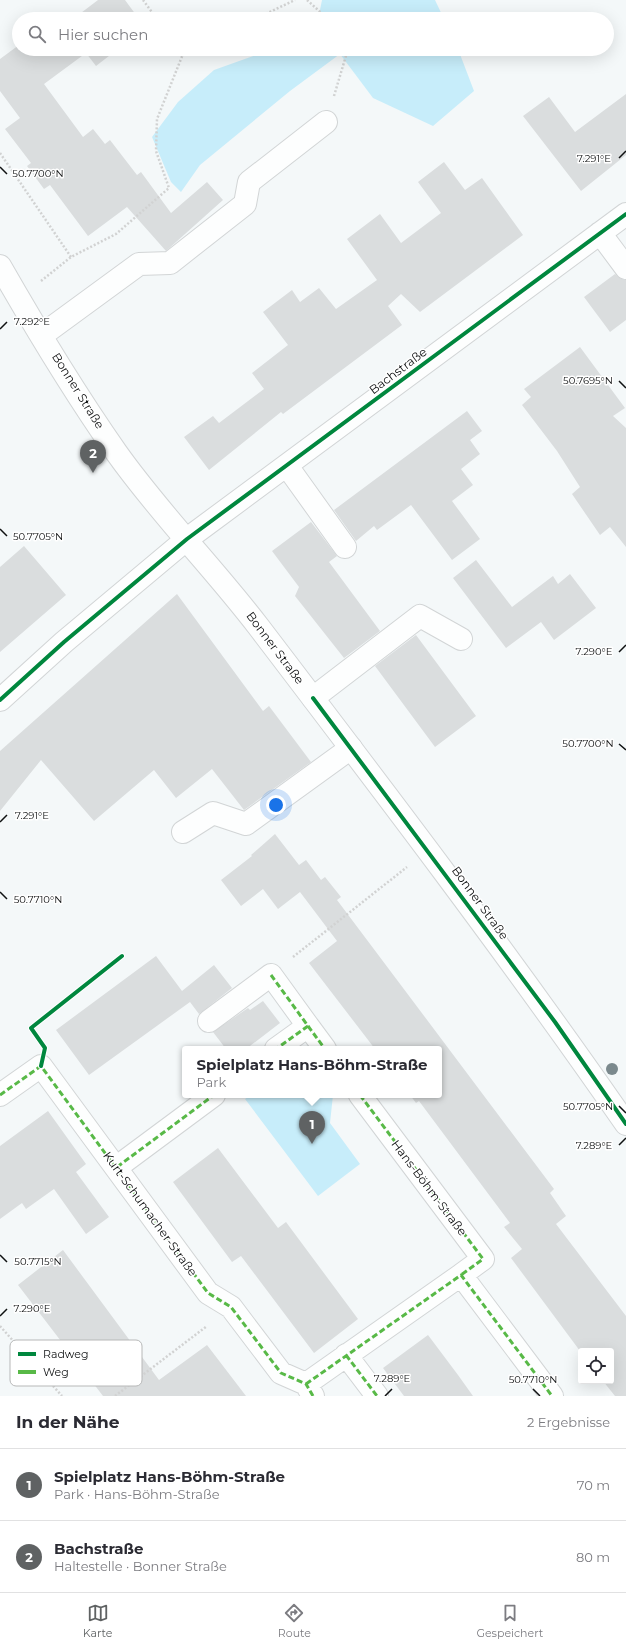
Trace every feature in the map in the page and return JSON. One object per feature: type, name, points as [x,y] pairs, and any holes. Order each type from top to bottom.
[{"type":"street","points":[[42,335],[139,264],[170,263],[245,204],[249,182],[326,122]]},
{"type":"street","name":"Bachstraße","points":[[0,700],[64,642],[187,540],[626,214]]},
{"type":"street","points":[[600,233],[626,268]]},
{"type":"street","name":"Bonner Straße","points":[[0,266],[18,298],[117,453],[187,540],[234,595],[313,698],[428,850],[625,1119]]},
{"type":"street","points":[[287,466],[345,547]]},
{"type":"street","points":[[313,698],[420,616],[461,639]]},
{"type":"street","points":[[184,832],[213,813],[246,824],[351,748]]},
{"type":"street","points":[[209,1021],[271,975],[324,1046]]},
{"type":"street","points":[[280,1046],[308,1026]]},
{"type":"street","name":"Kurt-Schumacher-Straße","points":[[0,1095],[41,1066],[117,1167],[208,1293],[231,1307],[281,1373],[310,1390],[346,1355],[461,1275]]},
{"type":"street","points":[[117,1167],[210,1098]]},
{"type":"street","name":"Hans-Böhm-Straße","points":[[362,1098],[483,1259],[461,1275]]},
{"type":"street","points":[[461,1275],[552,1396]]},
{"type":"street","points":[[346,1355],[377,1396]]},
{"type":"path","points":[[143,0],[152,12]]},
{"type":"path","points":[[270,12],[295,0]]},
{"type":"path","points":[[307,0],[320,12]]},
{"type":"path","points":[[18,298],[72,257],[116,234],[169,188],[156,151],[157,119],[182,56]]},
{"type":"path","points":[[326,122],[346,56]]},
{"type":"path","points":[[0,153],[72,257]]},
{"type":"path","points":[[271,975],[428,850]]},
{"type":"path","points":[[142,1375],[231,1307]]},
{"type":"path","points":[[0,1326],[12,1340]]},
{"type":"path","points":[[53,1386],[62,1396]]},
{"type":"path","points":[[115,1396],[128,1386]]},
{"type":"shaded area","points":[[322,0],[435,0],[441,12],[320,12]]},
{"type":"shaded area","points":[[253,56],[337,56],[290,91],[200,165],[181,192],[171,182],[152,137],[178,102],[214,70]]},
{"type":"shaded area","points":[[342,56],[461,56],[474,91],[433,126],[373,98]]},
{"type":"shaded area","points":[[333,1098],[330,1123],[360,1164],[318,1196],[245,1099]]},
{"type":"building","points":[[98,0],[125,0],[134,12],[82,12]]},
{"type":"building","points":[[12,50],[12,56],[82,56],[44,84],[83,137],[93,129],[105,144],[110,140],[137,175],[141,172],[171,213],[207,182],[223,200],[166,251],[127,207],[88,236],[50,185],[44,189],[27,166],[31,163],[5,129],[20,118],[0,91],[0,59]]},
{"type":"building","points":[[88,56],[109,56],[96,66]]},
{"type":"building","points":[[626,94],[626,155],[581,191],[523,116],[549,97],[575,132]]},
{"type":"building","points":[[444,162],[465,190],[482,178],[523,235],[420,312],[401,294],[388,306],[402,325],[283,414],[281,412],[209,470],[184,437],[213,416],[219,423],[264,389],[252,373],[288,345],[263,312],[292,290],[300,302],[319,288],[336,309],[377,280],[347,239],[380,214],[401,243],[441,213],[418,182]]},
{"type":"building","points":[[615,274],[621,279],[626,280],[626,320],[610,332],[584,297]]},
{"type":"building","points":[[580,347],[625,408],[613,416],[626,428],[626,547],[610,527],[600,535],[572,494],[580,487],[557,451],[522,405],[531,397],[524,389]]},
{"type":"building","points":[[467,411],[482,431],[470,440],[480,454],[461,469],[473,485],[452,501],[480,539],[452,560],[411,505],[377,530],[374,526],[356,541],[334,510]]},
{"type":"building","points":[[311,522],[337,556],[329,562],[380,631],[344,658],[295,596],[299,587],[272,551]]},
{"type":"building","points":[[24,546],[66,595],[0,652],[0,567]]},
{"type":"building","points":[[476,560],[512,607],[553,576],[558,584],[570,574],[596,608],[554,640],[541,622],[506,648],[453,578]]},
{"type":"building","points":[[177,594],[263,711],[269,706],[311,762],[244,810],[212,769],[176,798],[154,770],[94,821],[41,760],[0,811],[0,751]]},
{"type":"building","points":[[416,635],[476,716],[435,747],[375,666]]},
{"type":"building","points":[[275,834],[299,865],[306,860],[321,880],[325,877],[341,897],[337,900],[554,1189],[550,1193],[566,1216],[556,1224],[626,1316],[626,1396],[615,1396],[605,1384],[614,1384],[614,1348],[578,1348],[511,1258],[522,1249],[504,1227],[510,1223],[419,1101],[416,1103],[412,1098],[442,1098],[442,1046],[373,1046],[309,963],[337,941],[300,892],[278,909],[263,889],[241,906],[221,880],[252,856],[251,855]]},
{"type":"building","points":[[156,956],[182,991],[214,965],[232,988],[199,1014],[190,1002],[89,1075],[56,1030]]},
{"type":"building","points":[[263,1001],[280,1023],[250,1046],[224,1046],[213,1032],[248,1008],[250,1010]]},
{"type":"building","points":[[48,1111],[86,1164],[76,1172],[109,1217],[86,1234],[54,1189],[26,1209],[22,1203],[0,1219],[0,1146]]},
{"type":"building","points":[[218,1148],[278,1228],[286,1222],[358,1319],[314,1353],[241,1256],[232,1262],[173,1182]]},
{"type":"building","points":[[63,1250],[129,1340],[60,1340],[18,1285]]},
{"type":"building","points":[[428,1335],[473,1396],[404,1396],[383,1368]]},
{"type":"building","points":[[207,1345],[246,1396],[103,1396],[95,1386],[142,1386],[142,1357],[159,1380]]},
{"type":"marked path","points":[[271,975],[308,1026],[280,1046]]},
{"type":"marked path","points":[[308,1026],[323,1046]]},
{"type":"marked path","points":[[0,1095],[41,1066],[208,1293],[231,1307],[281,1373],[306,1384],[313,1396]]},
{"type":"marked path","points":[[117,1167],[210,1098]]},
{"type":"marked path","points":[[362,1098],[483,1259],[461,1275]]},
{"type":"marked path","points":[[306,1384],[461,1275],[552,1396]]},
{"type":"marked path","points":[[346,1355],[377,1396]]},
{"type":"cycle path","points":[[0,700],[64,642],[187,539],[626,214]]},
{"type":"cycle path","points":[[313,698],[555,1022],[626,1124]]},
{"type":"cycle path","points":[[41,1066],[45,1048],[31,1028],[122,956]]},
{"type":"place","name":"Bachstraße","points":[[93,473]]},
{"type":"place","name":"Spielplatz Hans-Böhm-Straße","points":[[312,1144]]}]
